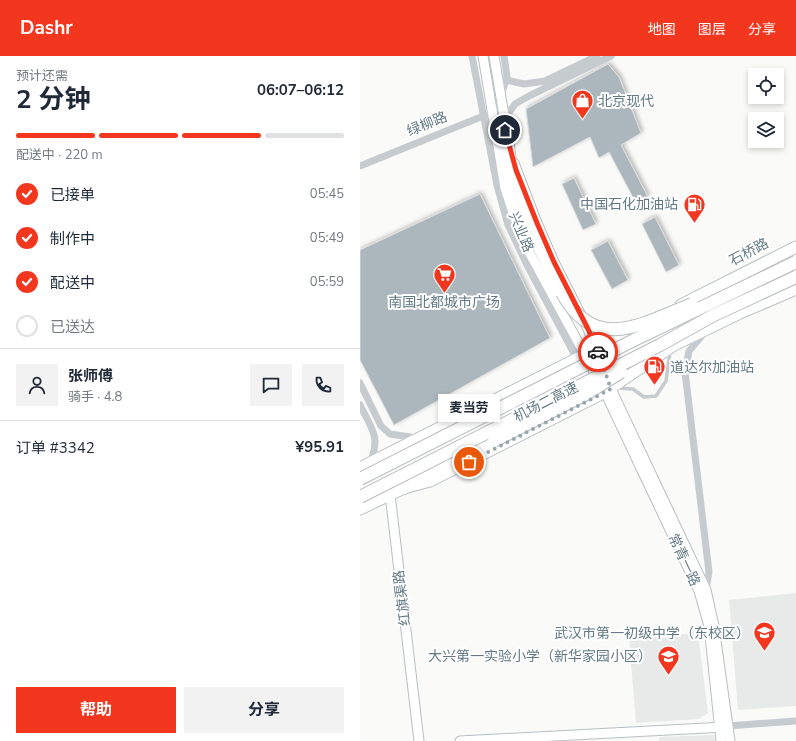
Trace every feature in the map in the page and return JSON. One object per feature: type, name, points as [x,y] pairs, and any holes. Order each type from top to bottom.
[{"type":"highway","points":[[507,140],[513,181],[526,222],[569,306],[578,317],[588,324],[612,330],[644,323],[753,281]]},
{"type":"highway","name":"机场二高速","points":[[360,479],[753,281],[796,262]]},
{"type":"highway","name":"机场二高速","points":[[360,497],[660,345],[714,315],[796,277]]},
{"type":"highway","points":[[404,488],[426,475],[597,388],[660,345]]},
{"type":"main road","name":"兴业路","points":[[483,56],[505,188],[518,231],[580,357],[608,390]]},
{"type":"main road","name":"兴业路","points":[[494,56],[507,140],[537,223],[596,349],[608,390]]},
{"type":"main road","points":[[365,466],[796,247]]},
{"type":"main road","points":[[360,509],[404,488],[430,482],[608,390],[674,345],[708,328],[796,289]]},
{"type":"main road","name":"常青一路","points":[[608,390],[706,590],[714,626],[724,727],[721,741]]},
{"type":"main road","name":"常青一路","points":[[608,390],[699,591],[709,626],[724,727],[730,741]]},
{"type":"main road","name":"红旗渠路","points":[[385,456],[419,741]]},
{"type":"main road","points":[[460,741],[724,727]]},
{"type":"street","points":[[472,56],[497,185],[508,225],[527,265],[580,357]]},
{"type":"street","points":[[501,95],[507,72],[504,56]]},
{"type":"street","points":[[506,80],[524,84],[545,81],[597,56]]},
{"type":"street","points":[[504,120],[515,104],[611,56]]},
{"type":"street","name":"绿柳路","points":[[360,166],[492,112],[502,106]]},
{"type":"street","name":"石桥路","points":[[716,288],[724,280],[796,242]]},
{"type":"street","name":"常青一路","points":[[706,590],[709,572],[685,372],[689,351],[708,328]]},
{"type":"street","points":[[360,383],[381,426],[390,434],[419,438]]},
{"type":"street","points":[[360,405],[375,434],[376,442],[375,451],[365,466]]},
{"type":"street","points":[[724,727],[796,721]]},
{"type":"lane","points":[[608,390],[626,387],[633,388],[644,397],[656,396],[663,388],[666,381],[670,352],[674,345]]},
{"type":"shaded area","name":"武汉市第一初级中学（东校区）","points":[[796,593],[796,706],[738,710],[729,600]]},
{"type":"shaded area","name":"大兴第一实验小学（新华家园小区）","points":[[698,633],[708,713],[699,719],[636,723],[629,639]]},
{"type":"shaded area","points":[[714,735],[715,741],[659,741],[659,737]]},
{"type":"building","name":"北京现代","points":[[608,64],[619,77],[641,133],[621,145],[648,197],[636,203],[609,152],[599,158],[590,137],[533,167],[526,109]]},
{"type":"building","points":[[574,178],[596,224],[583,230],[562,184]]},
{"type":"building","name":"南国北都城市广场","points":[[480,194],[550,338],[394,425],[360,360],[360,250]]},
{"type":"building","points":[[655,217],[679,265],[666,272],[642,224]]},
{"type":"building","points":[[608,241],[628,280],[612,289],[591,250]]},
{"type":"way so far","points":[[469,462],[611,389],[598,352]]},
{"type":"place","name":"北京现代","points":[[582,120]]},
{"type":"place","name":"中国石化加油站","points":[[694,224]]},
{"type":"place","name":"南国北都城市广场","points":[[444,294]]},
{"type":"place","name":"道达尔加油站","points":[[654,386]]},
{"type":"place","name":"麦当劳","points":[[469,462]]},
{"type":"place","name":"武汉市第一初级中学（东校区）","points":[[765,652]]},
{"type":"place","name":"大兴第一实验小学（新华家园小区）","points":[[668,676]]},
{"type":"route","points":[[505,130],[516,170],[537,223],[554,262],[576,303],[598,352]]}]
